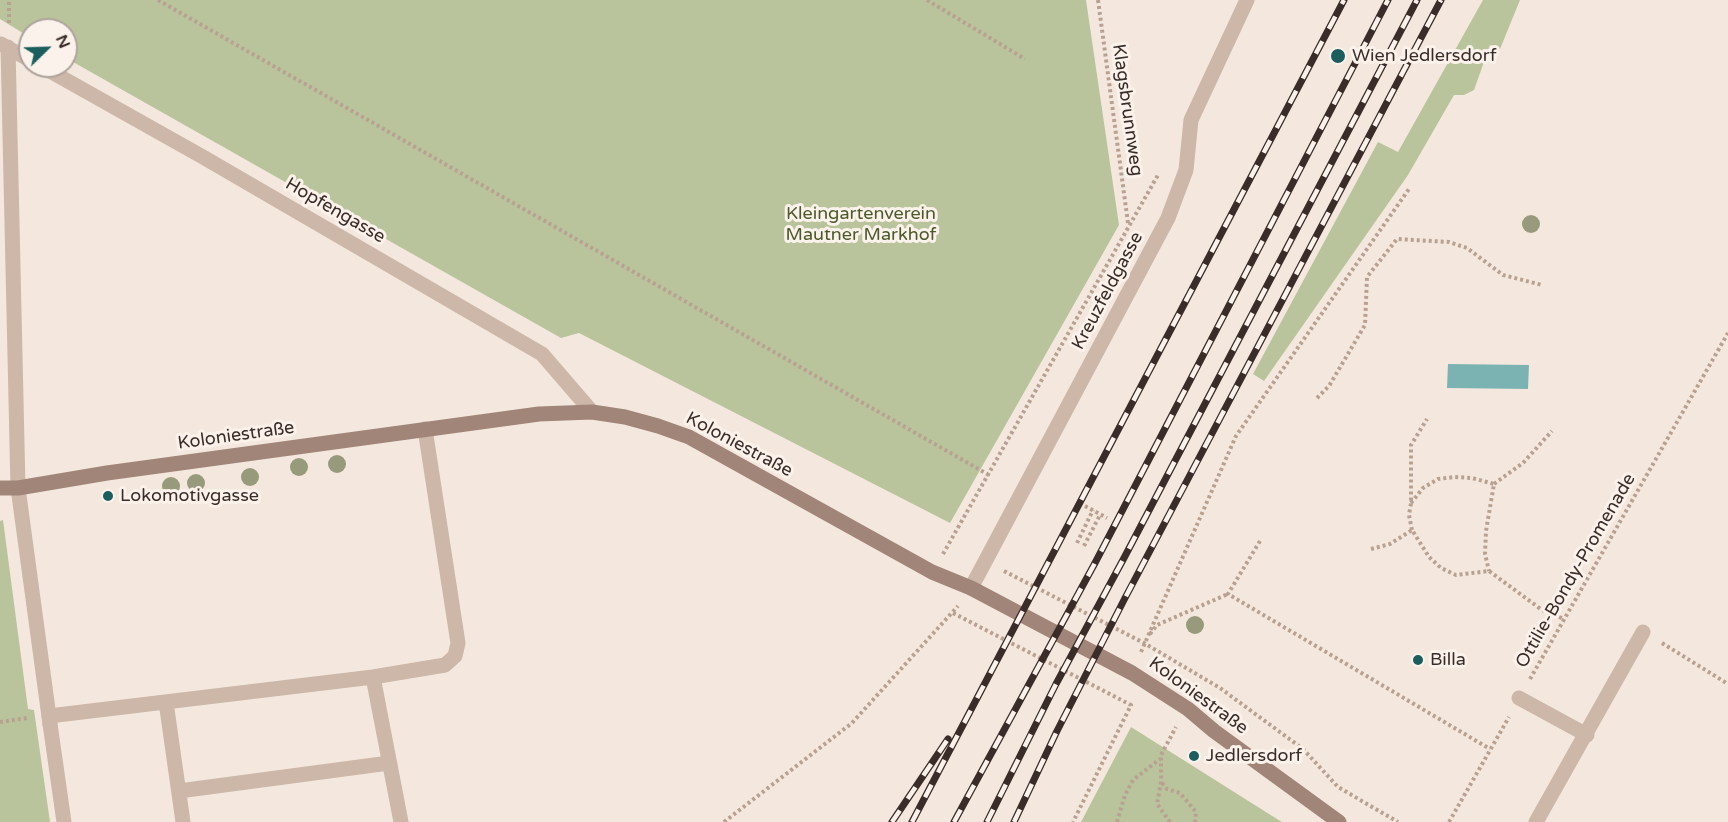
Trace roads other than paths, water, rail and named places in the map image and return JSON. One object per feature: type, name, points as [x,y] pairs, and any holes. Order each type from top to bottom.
[{"type":"street","name":"Kreuzfeldgasse","points":[[971,588],[1168,218],[1186,170],[1191,120],[1247,0]]},
{"type":"street","points":[[4,45],[18,53]]},
{"type":"street","points":[[4,45],[18,488],[64,822]]},
{"type":"street","name":"Hopfengasse","points":[[61,78],[203,157],[542,354],[591,412]]},
{"type":"street","name":"Koloniestraße","points":[[0,488],[18,488],[539,414],[591,412],[625,417],[689,437],[932,572],[971,588],[1132,673],[1188,709],[1214,731],[1339,822]]},
{"type":"street","points":[[50,720],[166,702],[373,677],[445,665],[455,656],[458,643],[425,429]]},
{"type":"street","points":[[1536,822],[1643,632]]},
{"type":"street","points":[[373,677],[401,822]]},
{"type":"street","points":[[1519,698],[1587,735]]},
{"type":"street","points":[[166,702],[183,822]]},
{"type":"street","points":[[179,791],[389,763]]},
{"type":"water","points":[[1448,364],[1529,365],[1528,389],[1447,388]]},
{"type":"railway","points":[[912,822],[1344,0]]},
{"type":"railway","points":[[954,822],[1095,563],[1388,0]]},
{"type":"railway","points":[[987,822],[1056,684],[1417,0]]},
{"type":"railway","points":[[1014,822],[1057,731],[1125,598],[1441,0]]},
{"type":"railway","points":[[892,822],[948,739]]},
{"type":"place","name":"Wien Jedlersdorf","points":[[1338,56]]},
{"type":"place","name":"Lokomotivgasse","points":[[108,496]]},
{"type":"place","name":"Billa","points":[[1418,660]]},
{"type":"place","name":"Jedlersdorf","points":[[1194,756]]},
{"type":"park label","name":"Kleingartenverein Mautner Markhof","points":[[861,224]]}]
